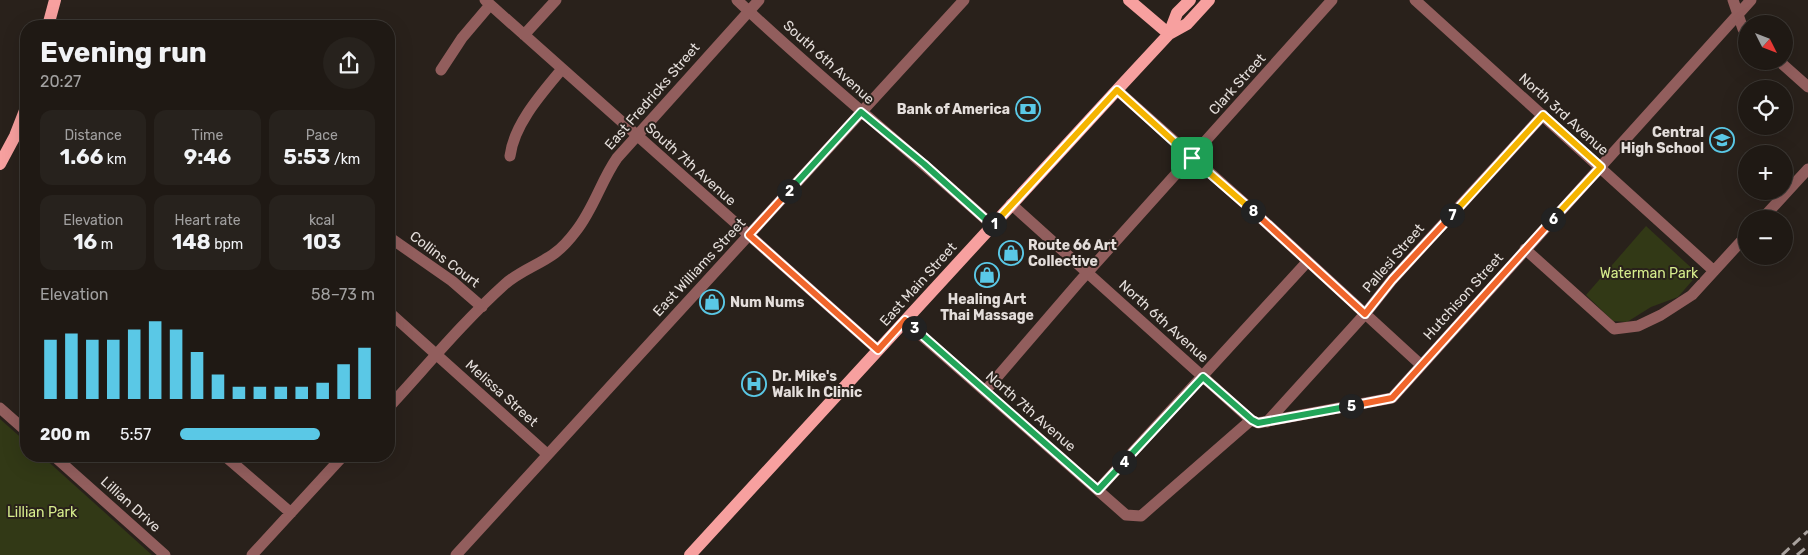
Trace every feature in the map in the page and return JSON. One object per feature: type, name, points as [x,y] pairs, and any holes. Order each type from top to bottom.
[{"type":"main road","points":[[50,20],[55,0]]},
{"type":"main road","points":[[1129,0],[1169,34]]},
{"type":"main road","name":"East Main Street","points":[[1169,34],[1177,13],[1190,0]]},
{"type":"main road","name":"East Main Street","points":[[690,555],[1169,34],[1187,24],[1209,0]]},
{"type":"main road","points":[[0,164],[20,123]]},
{"type":"street","points":[[524,35],[556,0]]},
{"type":"street","name":"South 6th Avenue","points":[[737,0],[861,112],[924,164],[992,225]]},
{"type":"street","name":"East Fredricks Street","points":[[395,400],[505,284],[526,269],[555,253],[566,243],[596,201],[607,173],[617,158],[758,0]]},
{"type":"street","name":"East Williams Street","points":[[456,555],[964,0]]},
{"type":"street","name":"Clark Street","points":[[986,390],[1087,273],[1332,0]]},
{"type":"street","name":"North 3rd Avenue","points":[[1415,0],[1714,271]]},
{"type":"street","points":[[1733,0],[1738,15]]},
{"type":"street","name":"Hutchison Street","points":[[1252,420],[1258,423],[1267,422],[1392,398],[1751,0]]},
{"type":"street","points":[[442,70],[488,2]]},
{"type":"street","name":"South 7th Avenue","points":[[488,2],[878,350]]},
{"type":"street","points":[[510,156],[511,146],[530,109],[562,69]]},
{"type":"street","points":[[1789,70],[1808,87]]},
{"type":"street","points":[[1117,90],[1252,210],[1421,365]]},
{"type":"street","name":"Pallesi Street","points":[[1267,422],[1365,314],[1392,280],[1543,115]]},
{"type":"street","points":[[1770,210],[1808,169]]},
{"type":"street","name":"North 6th Avenue","points":[[1011,204],[1252,420]]},
{"type":"street","name":"Collins Court","points":[[395,241],[452,281],[482,307]]},
{"type":"street","points":[[1526,249],[1614,329],[1638,326],[1661,315],[1692,295],[1738,245]]},
{"type":"street","points":[[1098,490],[1307,262]]},
{"type":"street","name":"Melissa Street","points":[[395,317],[547,454]]},
{"type":"street","name":"North 7th Avenue","points":[[905,320],[1126,514],[1141,516],[1252,420]]},
{"type":"street","points":[[0,408],[20,426]]},
{"type":"street","name":"Lillian Drive","points":[[61,462],[165,555]]},
{"type":"street","points":[[232,462],[290,513]]},
{"type":"street","points":[[252,555],[337,462]]},
{"type":"green space","name":"Waterman Park","points":[[1646,226],[1698,274],[1678,297],[1651,307],[1627,322],[1613,321],[1586,295]]},
{"type":"green space","name":"Lillian Park","points":[[0,419],[20,437],[20,462],[49,462],[152,555],[0,555]]},
{"type":"railway","points":[[1782,555],[1808,531]]},
{"type":"railway","points":[[1797,555],[1808,546]]},
{"type":"place","name":"Bank of America","points":[[1028,109]]},
{"type":"place","name":"Central High School","points":[[1722,140]]},
{"type":"place","name":"Route 66 Art Collective","points":[[1011,253]]},
{"type":"place","name":"Healing Art Thai Massage","points":[[987,275]]},
{"type":"place","name":"Num Nums","points":[[712,302]]},
{"type":"place","name":"Dr. Mike's Walk In Clinic","points":[[754,384]]},
{"type":"route","points":[[1117,90],[1192,158],[1252,210],[1365,314],[1392,280],[1543,115],[1601,167],[1392,398],[1258,423],[1252,420],[1203,377],[1098,490],[905,320],[878,350],[749,235],[861,112],[924,164],[992,225],[1117,90]]}]
